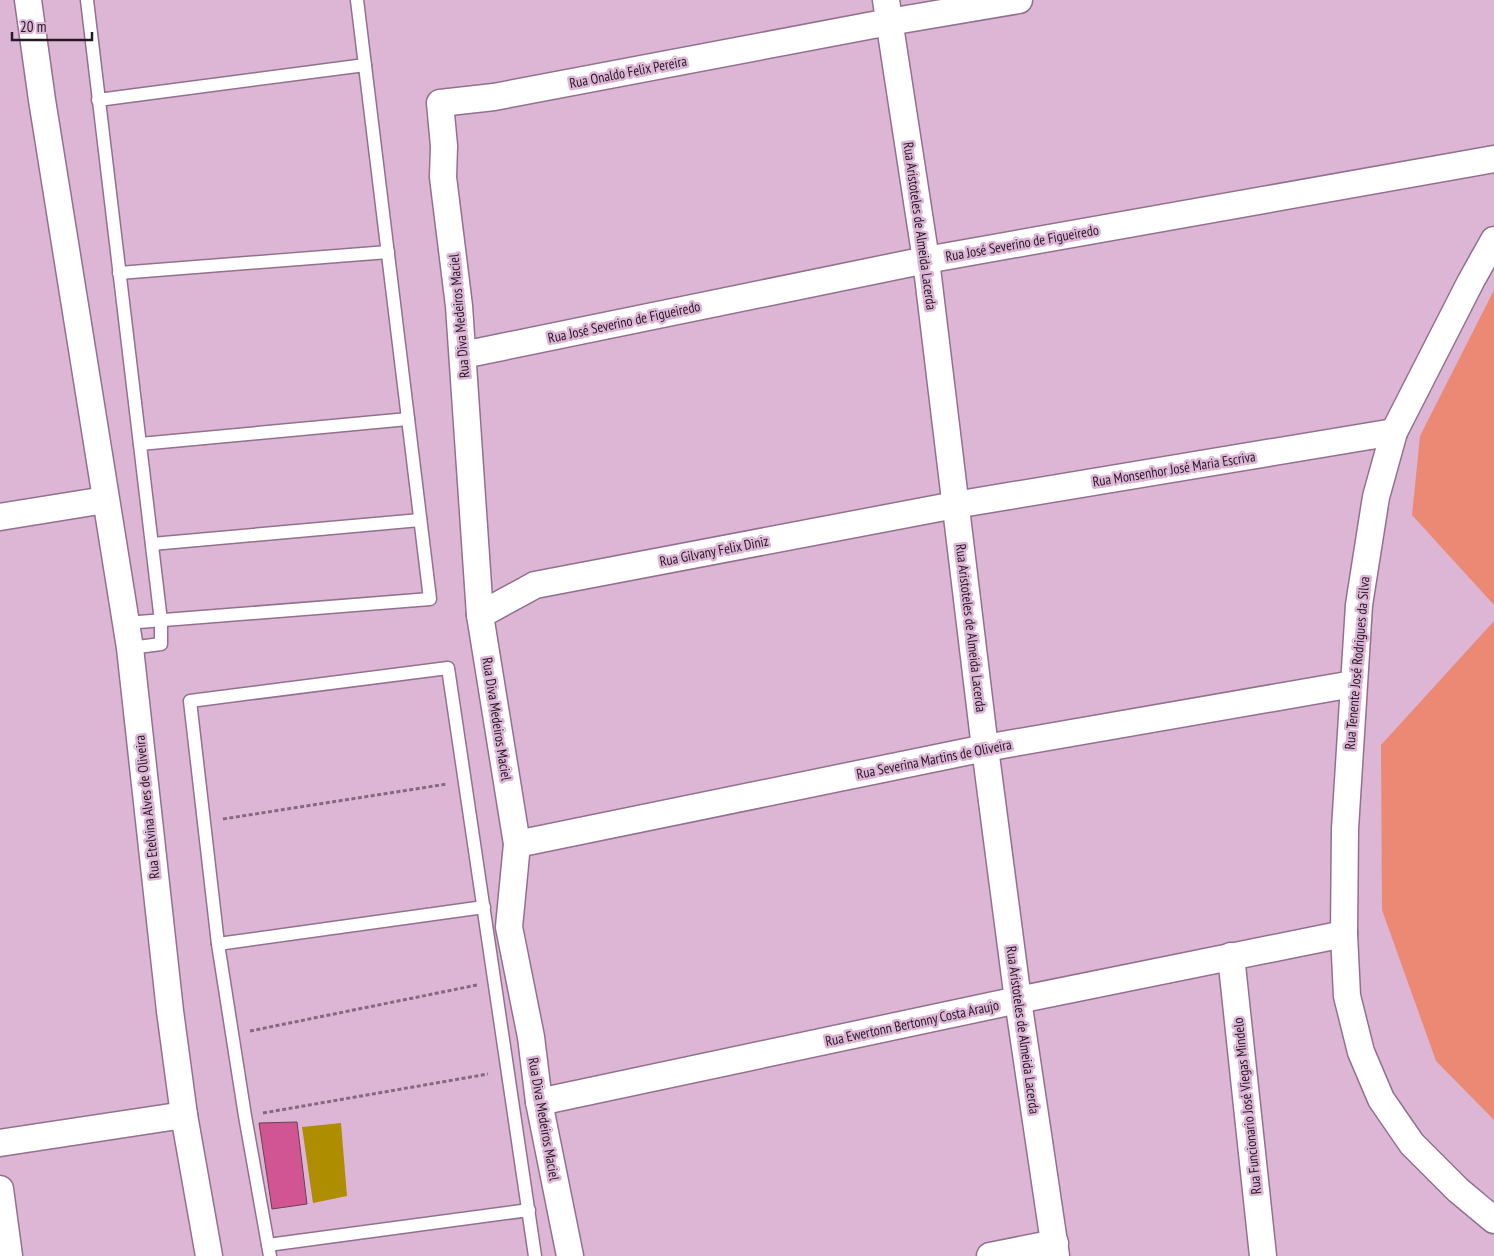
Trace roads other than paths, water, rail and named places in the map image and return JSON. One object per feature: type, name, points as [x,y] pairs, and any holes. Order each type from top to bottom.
[{"type":"street","name":"Rua Etelvina Alves de Oliveira","points":[[28,0],[42,100],[128,635],[156,888],[184,1115],[209,1256]]},
{"type":"street","points":[[888,11],[1018,0]]},
{"type":"street","name":"Rua Onaldo Felix Pereira","points":[[444,177],[444,146],[440,103],[494,97],[888,11]]},
{"type":"street","name":"Rua Aristoteles de Almeida Lacerda","points":[[888,11],[926,260],[985,748],[1018,1000],[1056,1250]]},
{"type":"street","name":"Rua José Severino de Figueiredo","points":[[463,355],[926,260],[1494,159]]},
{"type":"street","name":"Rua Diva Medeiros Maciel","points":[[444,177],[459,306],[480,615],[518,844],[509,927],[531,1037],[539,1102],[570,1256]]},
{"type":"street","name":"Rua Tenente José Rodrigues da Silva","points":[[1494,240],[1394,432],[1376,497],[1359,605],[1353,684],[1345,829],[1344,934],[1347,996],[1361,1052],[1381,1099],[1412,1144],[1458,1190],[1494,1220]]},
{"type":"street","name":"Rua Monsenhor José Maria Escriva","points":[[955,505],[1394,432]]},
{"type":"street","points":[[0,517],[105,500]]},
{"type":"street","name":"Rua Gilvany Felix Diniz","points":[[480,615],[535,585],[955,505]]},
{"type":"street","name":"Rua Severina Martins de Oliveira","points":[[518,844],[985,748],[1353,684]]},
{"type":"street","name":"Rua Ewertonn Bertonny Costa Araujo","points":[[539,1102],[1018,1000],[1344,934]]},
{"type":"street","name":"Rua Funcionario José Viegas Mindelo","points":[[1231,956],[1263,1256]]},
{"type":"street","points":[[0,1143],[184,1115]]},
{"type":"street","points":[[0,1189],[9,1256]]},
{"type":"street","points":[[990,1256],[1056,1250]]},
{"type":"lane","points":[[87,0],[161,621],[161,644],[128,635]]},
{"type":"lane","points":[[128,635],[161,621],[430,599],[357,0]]},
{"type":"lane","points":[[98,100],[365,65]]},
{"type":"lane","points":[[120,273],[388,252]]},
{"type":"lane","points":[[140,444],[408,419]]},
{"type":"lane","points":[[152,544],[420,520]]},
{"type":"lane","points":[[529,1210],[269,1251],[245,1116],[218,944],[190,701],[448,668],[536,1256]]},
{"type":"lane","points":[[218,944],[484,907]]}]
